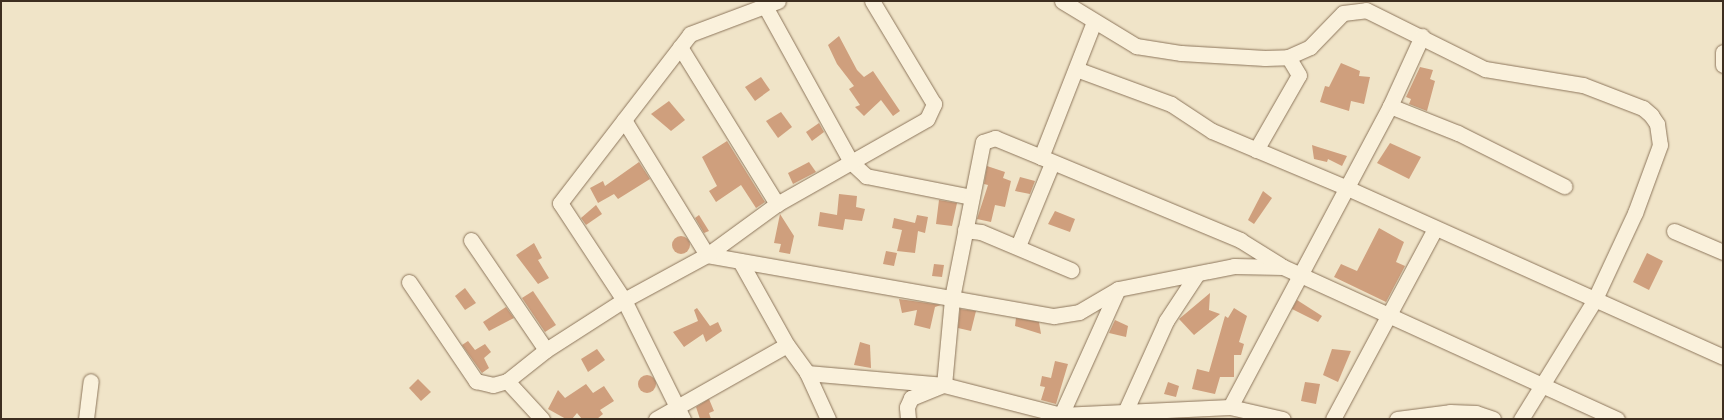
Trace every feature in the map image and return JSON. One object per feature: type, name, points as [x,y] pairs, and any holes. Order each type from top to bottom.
[{"type":"street","points":[[409,282],[476,381],[493,385],[507,381],[546,350],[624,300],[707,255],[777,204],[927,119],[934,104],[872,1]]},
{"type":"street","points":[[1062,1],[1094,22],[1136,46],[1181,53],[1288,57],[1310,48],[1343,13],[1356,8],[1422,36],[1485,69],[1604,92],[1643,108],[1657,124],[1658,150],[1635,213],[1594,300],[1544,385],[1521,419]]},
{"type":"street","points":[[680,413],[624,300],[560,203],[690,34],[772,4],[851,162],[866,176],[971,196]]},
{"type":"street","points":[[1018,246],[1076,69],[1094,22]]},
{"type":"street","points":[[1230,406],[1300,272],[1390,106],[1422,36]]},
{"type":"street","points":[[680,46],[777,204]]},
{"type":"street","points":[[1723,52],[1723,65]]},
{"type":"street","points":[[1256,150],[1299,75],[1288,57]]},
{"type":"street","points":[[1076,69],[1171,104],[1212,131],[1346,187],[1435,229],[1723,357]]},
{"type":"street","points":[[1390,106],[1458,133],[1564,186]]},
{"type":"street","points":[[624,120],[707,255],[952,298],[1067,316],[1118,289],[1256,264],[1283,267],[1300,272],[1617,419]]},
{"type":"street","points":[[944,385],[952,298],[971,196],[983,142],[995,138],[1240,240],[1283,267]]},
{"type":"street","points":[[1333,419],[1435,229]]},
{"type":"street","points":[[965,230],[980,232],[1018,246],[1071,270]]},
{"type":"street","points":[[1674,231],[1723,252]]},
{"type":"street","points":[[471,240],[546,350]]},
{"type":"street","points":[[740,261],[787,345],[807,374],[828,419]]},
{"type":"street","points":[[1125,412],[1166,321],[1197,274]]},
{"type":"street","points":[[1058,417],[1118,289]]},
{"type":"street","points":[[656,419],[680,413],[787,345]]},
{"type":"street","points":[[807,374],[944,385],[1058,417],[1125,412],[1164,414],[1230,406],[1275,418]]},
{"type":"street","points":[[86,419],[91,381]]},
{"type":"street","points":[[507,381],[542,419]]},
{"type":"street","points":[[908,419],[907,407],[911,398],[944,385]]},
{"type":"street","points":[[1398,419],[1450,412],[1476,413],[1493,419]]},
{"type":"building","points":[[839,36],[857,70],[864,77],[873,71],[900,111],[893,116],[881,100],[864,116],[855,107],[860,105],[849,89],[854,86],[837,64],[828,45]]},
{"type":"building","points":[[1341,63],[1360,71],[1359,76],[1370,77],[1364,104],[1351,101],[1349,111],[1320,102],[1325,86],[1329,87]]},
{"type":"building","points":[[1420,67],[1433,70],[1430,79],[1435,81],[1427,111],[1409,104],[1411,99],[1406,97]]},
{"type":"building","points":[[761,77],[770,90],[755,101],[745,87]]},
{"type":"building","points":[[669,101],[685,120],[671,131],[651,114]]},
{"type":"building","points":[[781,112],[792,127],[778,138],[766,121]]},
{"type":"building","points":[[819,123],[824,132],[812,141],[806,132]]},
{"type":"building","points":[[727,141],[765,202],[756,208],[741,185],[716,202],[709,191],[717,186],[702,157]]},
{"type":"building","points":[[1390,143],[1421,157],[1409,179],[1377,163]]},
{"type":"building","points":[[1312,145],[1347,156],[1342,166],[1328,159],[1327,162],[1314,159]]},
{"type":"building","points":[[639,162],[650,179],[618,199],[614,194],[598,203],[590,188],[603,181],[605,186]]},
{"type":"building","points":[[809,162],[816,172],[793,184],[788,173]]},
{"type":"building","points":[[987,166],[1005,172],[1003,178],[1011,181],[1005,207],[995,205],[991,222],[977,219],[988,185],[984,184]]},
{"type":"building","points":[[1020,177],[1035,181],[1030,194],[1015,191]]},
{"type":"building","points":[[1263,191],[1272,198],[1254,224],[1248,220]]},
{"type":"building","points":[[839,194],[857,196],[856,207],[865,209],[862,221],[845,219],[843,230],[818,226],[820,212],[837,215]]},
{"type":"building","points":[[939,200],[957,203],[952,226],[936,224]]},
{"type":"building","points":[[596,205],[602,214],[586,225],[581,218]]},
{"type":"building","points":[[1055,211],[1075,219],[1070,232],[1048,224]]},
{"type":"building","points":[[780,214],[794,236],[790,254],[779,252],[781,244],[774,243]]},
{"type":"building","points":[[699,215],[709,231],[704,233],[695,218]]},
{"type":"building","points":[[917,215],[928,217],[925,233],[918,231],[915,253],[897,251],[902,230],[892,228],[894,218],[915,223]]},
{"type":"building","points":[[1379,228],[1404,242],[1396,262],[1405,266],[1386,302],[1334,277],[1341,264],[1357,271]]},
{"type":"building","points":[[681,236],[688,238],[690,245],[688,252],[681,254],[674,252],[672,245],[674,238]]},
{"type":"building","points":[[534,243],[542,258],[538,260],[549,278],[538,284],[516,255]]},
{"type":"building","points":[[886,251],[897,253],[894,266],[883,264]]},
{"type":"building","points":[[1647,253],[1663,261],[1649,290],[1633,282]]},
{"type":"building","points":[[934,264],[944,265],[942,277],[932,276]]},
{"type":"building","points":[[465,288],[476,303],[465,310],[455,296]]},
{"type":"building","points":[[533,291],[556,325],[545,332],[522,298]]},
{"type":"building","points":[[1210,293],[1209,310],[1220,314],[1194,335],[1179,319]]},
{"type":"building","points":[[899,299],[941,305],[935,307],[930,329],[914,325],[917,310],[902,313]]},
{"type":"building","points":[[1297,300],[1322,316],[1318,322],[1292,309]]},
{"type":"building","points":[[506,307],[514,318],[489,331],[483,322]]},
{"type":"building","points":[[697,308],[710,326],[718,322],[722,331],[706,342],[703,334],[684,347],[673,332],[698,321],[694,310]]},
{"type":"building","points":[[1234,308],[1247,316],[1239,342],[1244,344],[1241,355],[1234,355],[1234,377],[1220,377],[1215,394],[1192,389],[1197,369],[1209,372],[1225,316],[1228,318]]},
{"type":"building","points":[[960,309],[976,311],[971,331],[958,328]]},
{"type":"building","points":[[1016,318],[1039,322],[1041,334],[1015,326]]},
{"type":"building","points":[[1115,320],[1128,326],[1126,337],[1109,333]]},
{"type":"building","points":[[468,341],[475,350],[485,344],[491,352],[484,358],[489,368],[482,373],[462,345]]},
{"type":"building","points":[[860,342],[870,345],[871,368],[854,365]]},
{"type":"building","points":[[597,349],[605,360],[588,372],[581,359]]},
{"type":"building","points":[[1332,349],[1351,351],[1338,382],[1323,375]]},
{"type":"building","points":[[1055,361],[1068,364],[1056,404],[1041,400],[1045,387],[1040,386],[1042,376],[1051,378]]},
{"type":"building","points":[[647,375],[653,378],[656,384],[653,390],[647,393],[641,390],[638,384],[641,378]]},
{"type":"building","points":[[418,379],[431,392],[421,401],[409,388]]},
{"type":"building","points":[[1168,382],[1179,386],[1176,397],[1164,394]]},
{"type":"building","points":[[1305,382],[1320,384],[1316,404],[1301,401]]},
{"type":"building","points":[[586,384],[593,393],[604,386],[614,401],[600,410],[603,414],[597,419],[582,419],[577,413],[572,419],[566,419],[548,409],[558,390],[565,398]]},
{"type":"building","points":[[709,399],[714,411],[709,413],[711,419],[700,419],[696,407]]}]
